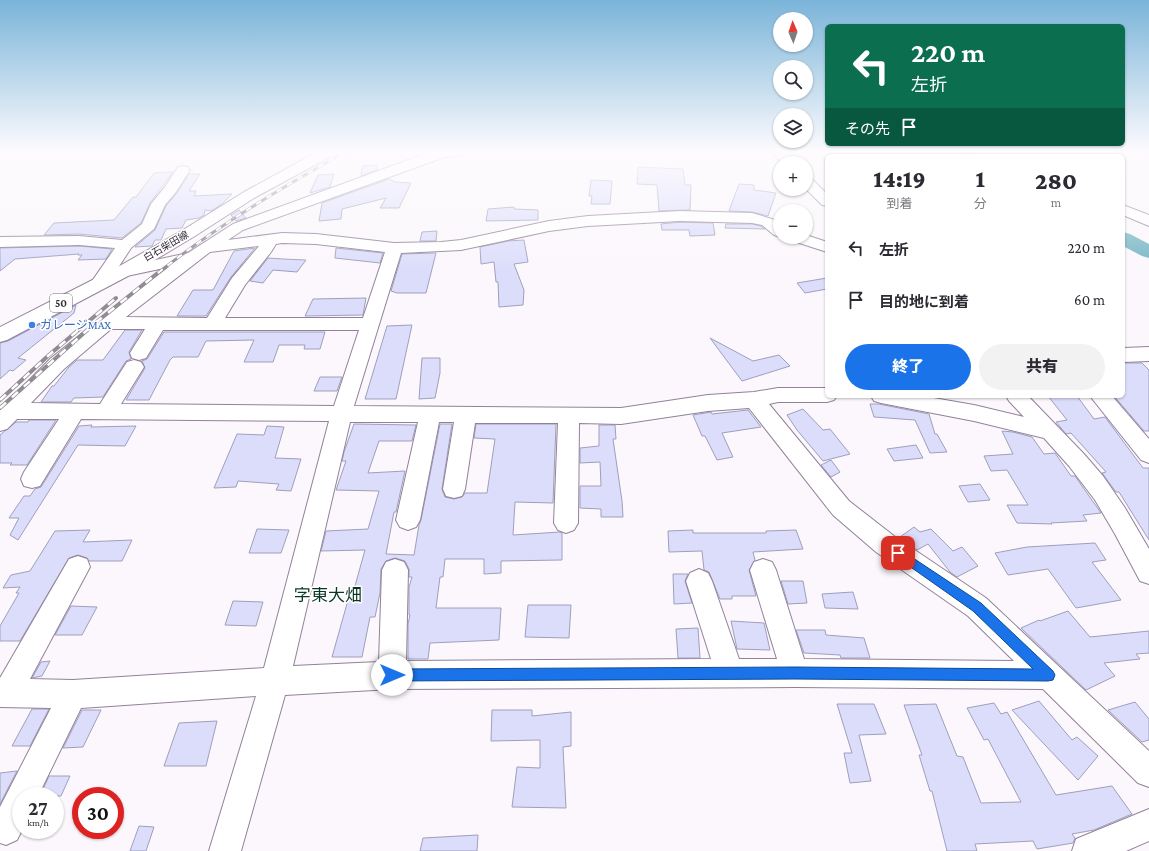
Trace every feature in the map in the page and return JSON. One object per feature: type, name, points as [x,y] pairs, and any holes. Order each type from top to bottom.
[{"type":"main road","name":"白石柴田線","points":[[0,335],[122,272],[257,191]]},
{"type":"street","points":[[99,284],[125,245],[149,226],[158,204],[170,191]]},
{"type":"street","points":[[6,417],[57,364],[106,323],[199,252],[238,227],[337,191]]},
{"type":"street","points":[[816,191],[825,200]]},
{"type":"street","points":[[1125,210],[1149,221]]},
{"type":"street","points":[[122,272],[199,252],[282,238],[316,239],[394,248],[441,247],[461,245],[549,226],[588,221],[680,216],[752,218],[767,222],[773,227]]},
{"type":"street","points":[[212,324],[238,282],[265,249],[270,239]]},
{"type":"street","points":[[0,242],[113,242],[125,245]]},
{"type":"street","points":[[813,242],[825,246]]},
{"type":"street","points":[[225,851],[275,680],[342,413],[394,248]]},
{"type":"street","points":[[106,323],[370,324]]},
{"type":"street","points":[[106,412],[158,323]]},
{"type":"street","points":[[1125,355],[1147,356]]},
{"type":"street","points":[[6,417],[75,412],[621,416],[708,403],[754,400],[778,395],[825,395]]},
{"type":"street","points":[[892,398],[966,412],[1051,432]]},
{"type":"street","points":[[1018,398],[1051,432],[1095,483],[1132,540],[1149,572]]},
{"type":"street","points":[[1102,398],[1149,454]]},
{"type":"street","points":[[754,400],[841,508],[885,544],[977,607],[1149,772]]},
{"type":"street","points":[[32,479],[75,412]]},
{"type":"street","points":[[408,520],[430,414]]},
{"type":"street","points":[[454,489],[466,414]]},
{"type":"street","points":[[566,523],[569,415]]},
{"type":"street","points":[[78,567],[3,693],[73,694],[275,680],[392,675],[795,673],[1048,675]]},
{"type":"street","points":[[392,675],[395,570]]},
{"type":"street","points":[[763,570],[795,673]]},
{"type":"street","points":[[699,581],[730,674]]},
{"type":"street","points":[[27,787],[73,694]]},
{"type":"street","points":[[6,829],[12,817]]},
{"type":"street","points":[[1088,851],[1149,825]]},
{"type":"building","points":[[141,191],[159,191],[150,203],[141,223],[122,238],[79,234],[44,235],[54,223],[114,220],[133,197],[136,197]]},
{"type":"building","points":[[178,191],[196,191],[194,196],[232,194],[222,204],[211,211],[205,210],[204,215],[199,218],[186,220],[182,228],[166,229],[161,240],[155,240],[152,246],[135,247],[155,230],[166,206]]},
{"type":"building","points":[[356,191],[407,191],[399,208],[380,208],[386,198],[342,209],[341,219],[319,221],[322,203]]},
{"type":"building","points":[[590,191],[611,191],[610,204],[591,204],[592,196],[589,196]]},
{"type":"building","points":[[657,191],[691,191],[690,210],[659,211]]},
{"type":"building","points":[[737,191],[773,193],[773,196],[775,196],[768,216],[752,212],[729,211]]},
{"type":"building","points":[[514,207],[514,209],[538,210],[538,220],[486,221],[488,209]]},
{"type":"building","points":[[239,210],[246,218],[236,221],[231,215]]},
{"type":"building","points":[[680,222],[713,223],[715,235],[690,236],[689,230],[662,230],[661,224]]},
{"type":"building","points":[[726,224],[752,224],[761,226],[765,229],[725,228]]},
{"type":"building","points":[[437,231],[436,241],[420,241],[422,232]]},
{"type":"building","points":[[524,240],[528,262],[514,264],[524,290],[523,305],[499,307],[498,282],[496,282],[494,262],[481,264],[480,247],[508,241]]},
{"type":"building","points":[[79,246],[112,249],[106,259],[78,260],[82,255],[78,255],[79,254],[15,259],[0,271],[0,248]]},
{"type":"building","points":[[255,248],[231,277],[206,316],[177,316],[193,290],[213,290],[234,251]]},
{"type":"building","points":[[336,248],[383,253],[380,263],[335,258]]},
{"type":"building","points":[[436,253],[426,293],[397,293],[391,291],[402,254]]},
{"type":"building","points":[[268,258],[306,260],[297,272],[273,270],[263,283],[250,281]]},
{"type":"building","points":[[825,278],[825,289],[805,293],[797,283]]},
{"type":"building","points":[[366,298],[363,315],[305,316],[313,299]]},
{"type":"building","points":[[76,305],[74,313],[18,358],[26,360],[13,371],[10,370],[0,379],[0,343],[8,341]]},
{"type":"building","points":[[412,325],[396,399],[365,399],[387,326]]},
{"type":"building","points":[[125,330],[142,330],[129,352],[131,359],[126,361],[103,397],[74,398],[71,402],[41,402],[52,386],[54,386],[69,367],[77,360],[103,360]]},
{"type":"building","points":[[164,332],[325,332],[320,349],[304,349],[305,345],[279,345],[273,362],[244,362],[254,340],[206,341],[198,357],[173,357],[170,360],[149,400],[126,400],[145,368],[142,361],[147,359]]},
{"type":"building","points":[[710,338],[753,361],[779,355],[790,366],[742,381]]},
{"type":"building","points":[[422,358],[440,358],[440,373],[435,398],[419,399]]},
{"type":"building","points":[[1125,363],[1142,363],[1149,370],[1149,431],[1144,431],[1116,398],[1125,398]]},
{"type":"building","points":[[320,377],[342,377],[337,391],[314,391]]},
{"type":"building","points":[[1050,398],[1078,398],[1094,419],[1105,417],[1143,468],[1149,468],[1149,540],[1119,492],[1116,492],[1102,473],[1106,472],[1071,433],[1066,434],[1056,422],[1067,420]]},
{"type":"building","points":[[870,404],[879,404],[929,414],[935,434],[937,434],[947,452],[930,453],[915,420],[874,417]]},
{"type":"building","points":[[803,409],[823,430],[830,429],[850,454],[823,461],[797,430],[787,415]]},
{"type":"building","points":[[748,410],[761,427],[722,433],[733,457],[717,460],[705,436],[702,436],[693,415],[711,412],[712,414]]},
{"type":"building","points":[[29,420],[56,420],[27,465],[10,465],[12,463],[0,463],[0,435],[16,422],[28,422]]},
{"type":"building","points":[[354,424],[416,425],[412,441],[379,441],[368,473],[405,471],[396,512],[394,512],[386,554],[414,555],[440,424],[452,424],[442,489],[445,497],[454,499],[462,497],[465,493],[487,493],[495,439],[474,438],[476,424],[556,424],[553,503],[515,502],[513,535],[562,533],[562,560],[501,561],[501,573],[484,574],[484,559],[445,559],[443,577],[440,577],[436,608],[501,608],[499,640],[430,643],[428,659],[408,659],[408,624],[410,615],[409,587],[412,577],[409,577],[409,569],[405,561],[395,558],[386,561],[381,569],[380,593],[375,617],[370,617],[362,657],[332,657],[350,593],[353,593],[365,550],[321,551],[326,531],[368,529],[379,491],[336,490],[346,461],[342,461],[344,452]]},
{"type":"building","points":[[92,425],[91,427],[136,426],[125,446],[78,445],[18,540],[10,535],[19,518],[9,518],[24,496],[30,496],[35,489],[41,487],[79,426]]},
{"type":"building","points":[[599,425],[615,425],[616,439],[613,439],[623,517],[601,517],[601,509],[580,508],[580,486],[601,486],[600,462],[580,463],[580,448],[599,446]]},
{"type":"building","points":[[267,426],[284,427],[275,458],[301,459],[291,491],[276,490],[279,484],[238,481],[236,487],[214,488],[237,434],[264,435]]},
{"type":"building","points":[[1002,431],[1032,437],[1044,454],[1055,453],[1071,476],[1075,476],[1101,513],[1083,515],[1087,521],[1051,523],[1052,524],[1017,523],[1007,505],[1028,505],[1007,470],[991,471],[984,456],[1013,454]]},
{"type":"building","points":[[916,445],[923,458],[894,461],[887,449]]},
{"type":"building","points":[[831,460],[840,472],[831,477],[821,465]]},
{"type":"building","points":[[980,484],[990,500],[968,502],[959,486]]},
{"type":"building","points":[[914,527],[920,532],[931,529],[953,551],[962,547],[978,566],[957,577],[950,572],[928,544],[917,550],[900,537]]},
{"type":"building","points":[[257,529],[289,530],[281,553],[249,553]]},
{"type":"building","points":[[90,530],[83,542],[132,540],[122,561],[89,561],[87,558],[78,555],[69,558],[20,641],[0,641],[0,626],[19,593],[16,593],[20,587],[3,588],[11,575],[30,571],[55,531]]},
{"type":"building","points":[[693,530],[693,533],[766,533],[766,531],[796,530],[803,549],[753,552],[755,560],[749,570],[756,596],[732,596],[732,599],[720,599],[709,572],[704,570],[702,551],[669,552],[668,531]]},
{"type":"building","points":[[1095,543],[1106,560],[1092,562],[1121,600],[1076,608],[1048,569],[1008,575],[995,553],[1027,547]]},
{"type":"building","points":[[673,574],[688,574],[685,581],[692,603],[674,604]]},
{"type":"building","points":[[781,581],[803,581],[807,603],[788,604]]},
{"type":"building","points":[[853,592],[858,609],[825,608],[822,594]]},
{"type":"building","points":[[233,601],[263,602],[256,626],[225,625]]},
{"type":"building","points":[[528,605],[571,605],[569,638],[525,637]]},
{"type":"building","points":[[71,606],[97,607],[82,635],[55,635]]},
{"type":"building","points":[[1068,611],[1090,637],[1149,631],[1149,653],[1136,654],[1140,659],[1104,663],[1115,676],[1086,690],[1021,628],[1039,620],[1040,621]]},
{"type":"building","points":[[731,621],[764,623],[770,650],[737,649]]},
{"type":"building","points":[[698,628],[700,658],[678,658],[676,629]]},
{"type":"building","points":[[796,630],[825,630],[826,635],[864,638],[870,658],[841,658],[840,655],[804,653]]},
{"type":"building","points":[[50,661],[42,676],[32,678],[41,662]]},
{"type":"building","points":[[1039,701],[1072,740],[1077,737],[1098,756],[1078,780],[1012,710]]},
{"type":"building","points":[[1135,702],[1149,719],[1149,740],[1142,742],[1108,710]]},
{"type":"building","points":[[994,703],[1001,714],[1007,712],[1056,795],[1112,786],[1132,814],[1094,830],[1072,834],[1075,838],[1073,843],[1037,849],[1033,841],[975,844],[977,851],[947,851],[932,791],[930,791],[919,755],[922,755],[904,705],[936,704],[957,756],[963,757],[981,803],[1021,802],[988,739],[984,740],[967,708]]},
{"type":"building","points":[[837,704],[874,704],[886,734],[859,735],[871,781],[850,783],[844,753],[852,753]]},
{"type":"building","points":[[32,709],[49,709],[30,746],[12,746]]},
{"type":"building","points":[[82,710],[101,710],[83,747],[63,748]]},
{"type":"building","points":[[492,710],[532,710],[532,716],[571,712],[571,746],[563,747],[566,808],[512,807],[517,767],[540,768],[540,740],[491,741]]},
{"type":"building","points":[[217,721],[206,766],[164,766],[179,723]]},
{"type":"building","points":[[17,771],[0,804],[0,773]]},
{"type":"building","points":[[49,776],[70,776],[64,789],[64,787],[44,787]]},
{"type":"building","points":[[139,826],[154,827],[146,851],[130,851]]},
{"type":"building","points":[[478,835],[477,851],[420,851],[423,838]]},
{"type":"waterway","points":[[1125,239],[1149,252]]},
{"type":"railway","points":[[158,273],[203,239],[279,191]]},
{"type":"railway","points":[[0,408],[94,324],[159,272]]},
{"type":"railway","points":[[0,400],[49,355],[116,298]]},
{"type":"place","name":"ガレージMAX","points":[[32,325]]},
{"type":"district","name":"字東大畑","points":[[328,595]]},
{"type":"route","points":[[392,675],[795,673],[1048,675],[977,607],[898,553]]}]
